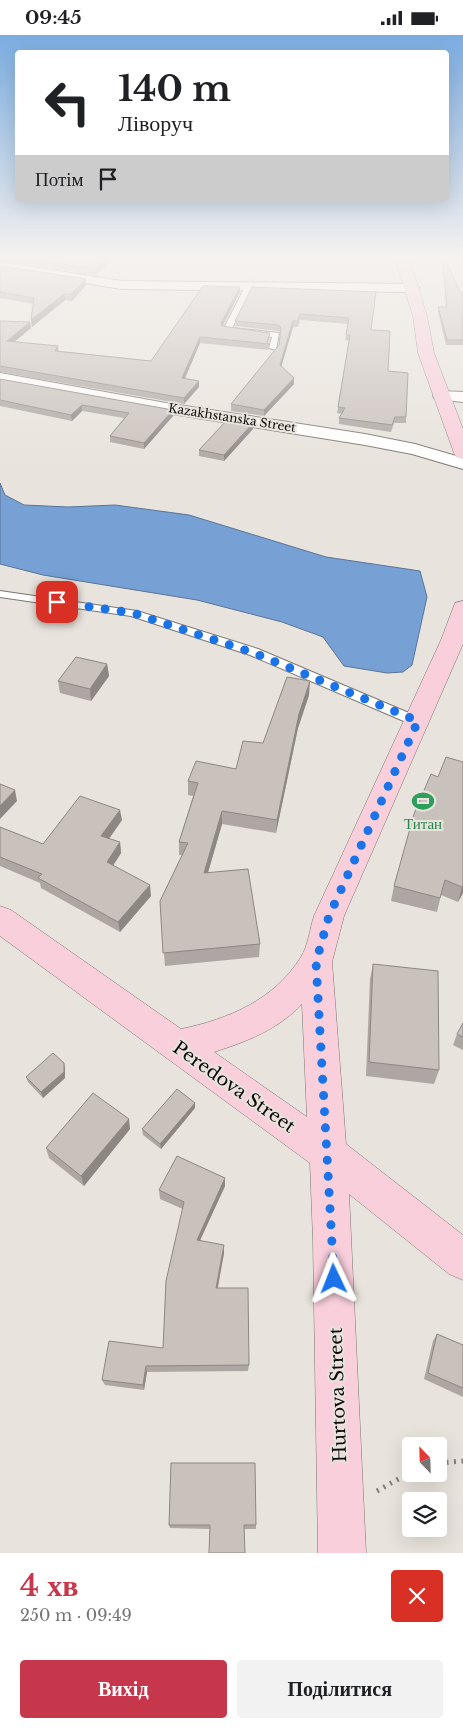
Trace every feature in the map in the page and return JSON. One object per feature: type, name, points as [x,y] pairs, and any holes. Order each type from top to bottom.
[{"type":"street","points":[[421,329],[426,353],[463,453]]},
{"type":"street","name":"Kazakhstanska Street","points":[[0,378],[200,414],[388,444],[437,455],[463,464]]},
{"type":"street","points":[[441,396],[463,397]]},
{"type":"street","name":"Hurtova Street","points":[[342,1553],[333,1240],[316,962],[329,916],[418,721],[453,640],[463,608]]},
{"type":"street","name":"Peredova Street","points":[[0,919],[176,1047],[327,1153],[463,1260]]},
{"type":"street","points":[[176,1047],[218,1037],[252,1021],[283,1001],[316,962]]},
{"type":"lane","points":[[228,329],[276,335],[273,348]]},
{"type":"lane","points":[[0,594],[133,613],[254,653],[418,721]]},
{"type":"path","points":[[448,1462],[463,1461]]},
{"type":"water","points":[[0,483],[5,495],[24,505],[68,507],[115,505],[189,515],[326,557],[420,571],[427,597],[412,665],[403,672],[387,673],[344,666],[323,637],[282,622],[197,600],[43,575],[0,564]]},
{"type":"building","points":[[0,329],[22,329],[7,341],[58,346],[55,351],[151,361],[173,329],[241,329],[270,333],[267,342],[269,344],[200,337],[182,378],[199,381],[184,398],[0,366]]},
{"type":"building","points":[[281,329],[291,329],[280,365],[294,378],[264,410],[231,404],[279,345]]},
{"type":"building","points":[[347,329],[390,331],[388,371],[408,373],[406,417],[395,417],[392,425],[339,418],[345,408],[338,407],[350,335],[346,335]]},
{"type":"building","points":[[444,329],[463,329],[463,340],[447,340]]},
{"type":"building","points":[[0,379],[173,410],[144,443],[110,436],[129,413],[82,405],[71,415],[0,400]]},
{"type":"building","points":[[228,419],[253,423],[224,455],[199,450]]},
{"type":"building","points":[[76,657],[107,664],[90,689],[58,681]]},
{"type":"building","points":[[287,677],[310,681],[299,714],[277,820],[222,811],[204,873],[248,869],[260,944],[163,953],[160,901],[188,843],[179,842],[198,783],[188,781],[196,761],[236,769],[243,741],[263,743]]},
{"type":"building","points":[[446,757],[463,762],[463,886],[445,880],[440,898],[394,886],[414,814],[431,774],[438,777]]},
{"type":"building","points":[[0,784],[15,790],[0,806]]},
{"type":"building","points":[[80,796],[120,810],[101,836],[120,842],[107,862],[150,885],[118,922],[38,878],[42,874],[0,857],[0,827],[43,844]]},
{"type":"building","points":[[373,964],[438,971],[439,1070],[369,1062]]},
{"type":"building","points":[[463,1023],[463,1037],[457,1034]]},
{"type":"building","points":[[53,1053],[64,1063],[64,1072],[41,1092],[26,1077]]},
{"type":"building","points":[[177,1089],[195,1103],[160,1144],[142,1129]]},
{"type":"building","points":[[93,1093],[129,1119],[81,1176],[46,1148]]},
{"type":"building","points":[[177,1156],[225,1178],[197,1240],[224,1245],[216,1288],[248,1288],[249,1365],[146,1366],[143,1385],[102,1380],[109,1341],[163,1348],[166,1281],[184,1202],[159,1190]]},
{"type":"building","points":[[437,1334],[463,1345],[463,1388],[428,1373]]},
{"type":"building","points":[[171,1463],[255,1463],[256,1525],[244,1525],[245,1553],[209,1553],[210,1525],[169,1525]]},
{"type":"place","name":"Титан","points":[[423,801]]},
{"type":"route","points":[[57,602],[133,613],[254,653],[418,721],[329,916],[316,962],[334,1279]]}]
